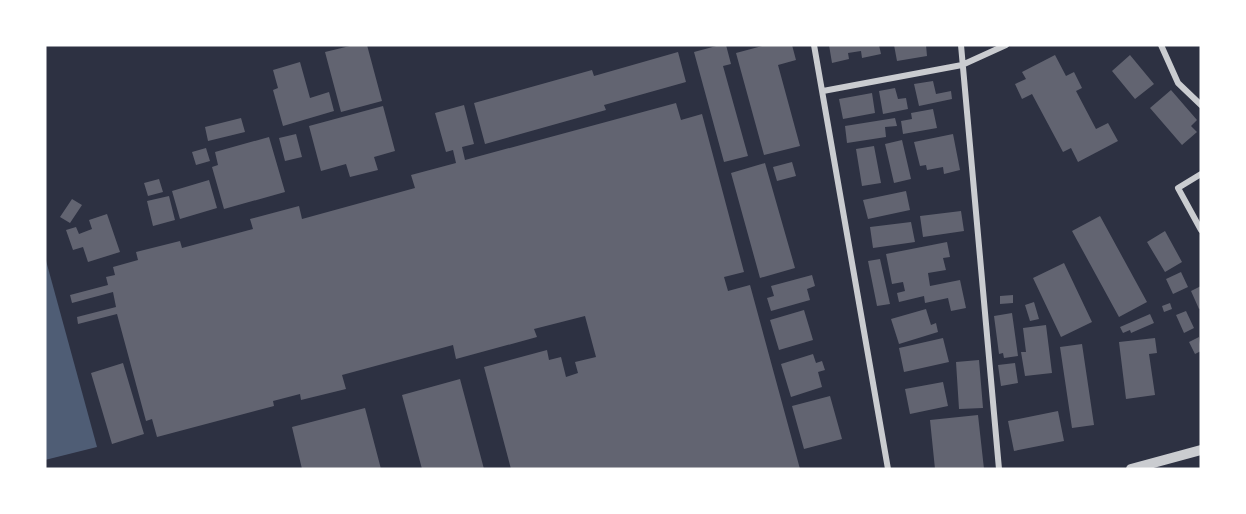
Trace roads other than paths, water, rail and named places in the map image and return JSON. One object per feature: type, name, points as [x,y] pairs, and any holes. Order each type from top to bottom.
[{"type":"street","points":[[814,45],[888,469]]},
{"type":"street","points":[[962,45],[999,469]]},
{"type":"street","points":[[823,91],[962,65],[1006,45]]},
{"type":"street","points":[[1161,45],[1178,83],[1201,105]]},
{"type":"street","points":[[1201,174],[1178,188],[1201,230]]},
{"type":"street","points":[[1131,469],[1162,465],[1201,450]]},
{"type":"water","points":[[45,257],[97,447],[45,460]]}]
